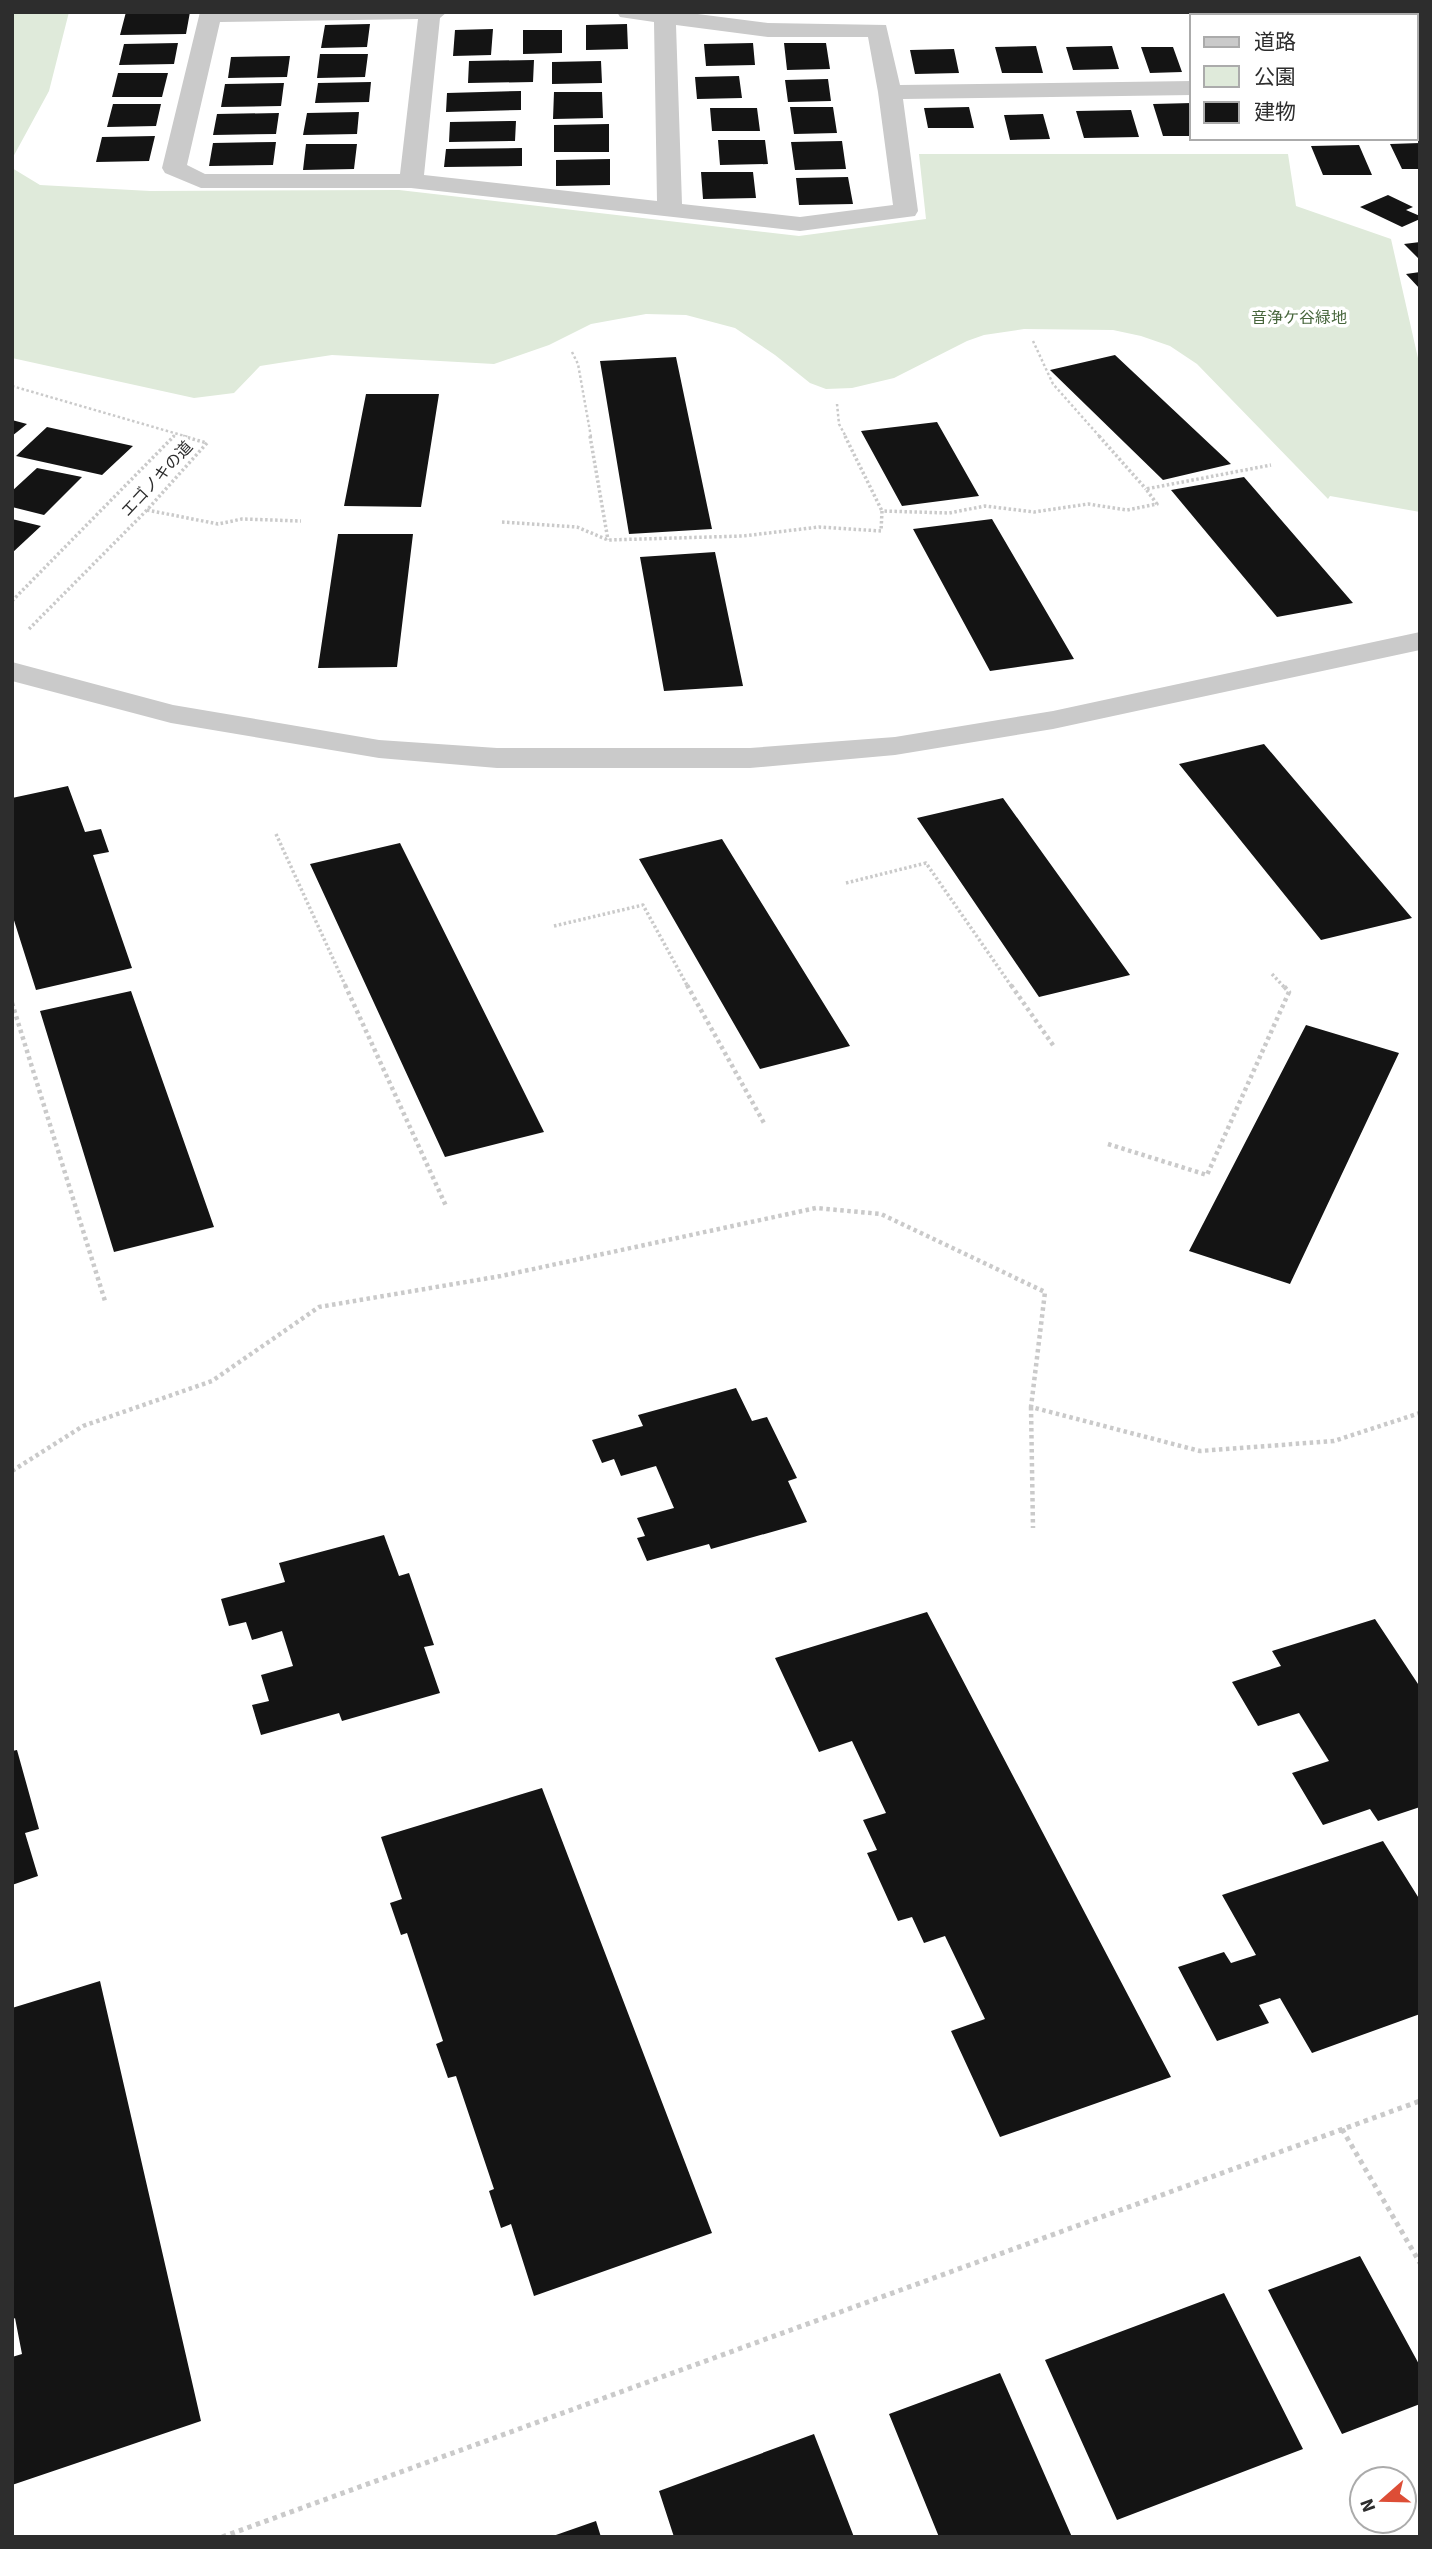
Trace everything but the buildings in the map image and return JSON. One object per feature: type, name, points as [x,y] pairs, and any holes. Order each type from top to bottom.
[{"type":"street","points":[[411,181],[430,12]]},
{"type":"street","points":[[436,12],[210,14],[174,168],[201,181],[411,181],[800,224],[906,211],[890,92],[878,30],[768,30],[628,12]]},
{"type":"street","points":[[665,17],[670,211]]},
{"type":"street","points":[[890,92],[1190,88]]},
{"type":"street","points":[[12,671],[170,714],[379,749],[509,758],[737,759],[895,746],[1054,720],[1420,641]]},
{"type":"path","points":[[882,511],[949,513],[985,506],[1034,512],[1088,504],[1127,510],[1157,504],[1053,384],[1033,341]]},
{"type":"path","points":[[572,352],[578,364],[608,540]]},
{"type":"path","name":"エゴノキの道","points":[[12,386],[207,443],[147,510],[21,638]]},
{"type":"path","points":[[502,523],[577,527],[608,540],[743,537],[819,527],[881,531],[882,511],[839,424],[837,404]]},
{"type":"path","points":[[12,601],[175,435]]},
{"type":"path","points":[[1146,489],[1271,465]]},
{"type":"path","points":[[147,510],[218,524],[242,519],[301,521]]},
{"type":"path","points":[[276,834],[446,1206]]},
{"type":"path","points":[[846,883],[926,863],[1055,1048]]},
{"type":"path","points":[[554,926],[643,905],[764,1123]]},
{"type":"path","points":[[1108,1144],[1207,1175],[1289,992],[1272,974]]},
{"type":"path","points":[[12,1003],[105,1301]]},
{"type":"path","points":[[12,1471],[82,1426],[212,1381],[319,1307],[502,1276],[816,1208],[881,1214],[1045,1292],[1031,1406],[1033,1528]]},
{"type":"path","points":[[1031,1406],[1199,1451],[1334,1441],[1420,1413]]},
{"type":"path","points":[[222,2537],[1420,2102]]},
{"type":"path","points":[[1342,2129],[1420,2263]]},
{"type":"green space","points":[[12,12],[69,12],[49,91],[12,159]]},
{"type":"green space","name":"音浄ケ谷緑地","points":[[919,154],[1288,154],[1296,206],[1391,239],[1420,367],[1420,512],[1330,496],[1328,499],[1197,364],[1170,346],[1113,330],[1024,329],[984,335],[894,378],[852,388],[826,389],[810,383],[735,328],[686,315],[646,314],[591,324],[549,345],[494,364],[332,355],[260,366],[234,393],[194,398],[12,358],[12,168],[40,185],[150,191],[399,190],[799,236],[926,219]]}]
